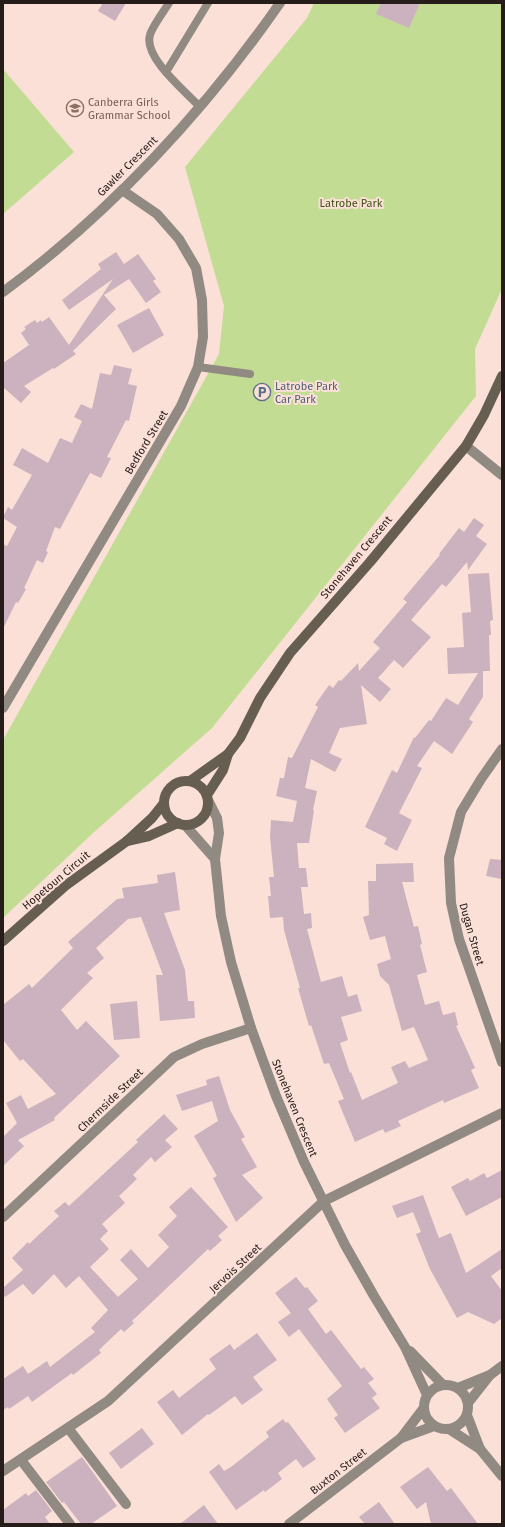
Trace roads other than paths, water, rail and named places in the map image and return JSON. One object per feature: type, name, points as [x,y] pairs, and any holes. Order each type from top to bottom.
[{"type":"main road","name":"Stonehaven Crescent","points":[[190,781],[228,754],[240,738],[260,698],[290,653],[370,562],[466,446],[484,415],[502,376]]},
{"type":"main road","name":"Stonehaven Crescent","points":[[208,798],[223,770],[228,754]]},
{"type":"main road","points":[[184,780],[190,781],[197,783],[203,788],[208,798],[208,809],[199,821],[193,824],[181,824],[168,815],[164,803],[165,795],[170,787],[176,783],[184,780]]},
{"type":"main road","name":"Hopetoun Circuit","points":[[3,941],[65,886],[127,841],[152,818],[164,803]]},
{"type":"main road","name":"Hopetoun Circuit","points":[[127,841],[149,836],[181,824]]},
{"type":"street","name":"Gawler Crescent","points":[[3,292],[34,269],[122,190],[167,144],[200,107],[258,34],[280,3]]},
{"type":"street","name":"Bedford Street","points":[[3,708],[181,406],[198,367],[203,337],[202,300],[196,268],[179,239],[157,214],[122,190]]},
{"type":"street","points":[[466,446],[502,475]]},
{"type":"street","name":"Dugan Street","points":[[502,749],[481,779],[461,812],[449,858],[451,903],[459,939],[502,1062]]},
{"type":"street","name":"Stonehaven Crescent","points":[[208,798],[216,818],[219,833],[215,859],[221,916],[231,962],[251,1028],[276,1096],[304,1162],[349,1251],[405,1347],[427,1395]]},
{"type":"street","points":[[181,824],[215,859]]},
{"type":"street","name":"Chermside Street","points":[[3,1217],[174,1057],[202,1044],[251,1028]]},
{"type":"street","name":"Jervois Street","points":[[3,1471],[108,1401],[324,1201],[502,1113]]},
{"type":"street","name":"Stonehaven Crescent","points":[[405,1347],[443,1385]]},
{"type":"street","points":[[468,1402],[465,1395],[458,1388],[451,1385],[443,1385],[436,1387],[427,1395],[423,1409],[429,1421],[434,1426],[442,1429],[449,1429],[461,1424],[466,1415],[468,1402],[490,1375],[502,1366]]},
{"type":"street","points":[[458,1388],[490,1375]]},
{"type":"street","name":"Buxton Street","points":[[289,1524],[401,1438],[423,1409]]},
{"type":"street","points":[[466,1415],[480,1449],[502,1476]]},
{"type":"street","name":"Buxton Street","points":[[401,1438],[434,1426]]},
{"type":"street","points":[[68,1428],[126,1504]]},
{"type":"street","points":[[449,1429],[480,1449]]},
{"type":"street","points":[[21,1460],[70,1524]]},
{"type":"lane","points":[[169,3],[150,35],[149,47],[155,59],[166,72],[200,107]]},
{"type":"lane","points":[[166,72],[208,3]]},
{"type":"lane","points":[[198,367],[250,374]]},
{"type":"place","name":"Canberra Girls Grammar School","points":[[75,108]]},
{"type":"place","name":"Latrobe Park Car Park","points":[[262,392]]},
{"type":"park label","name":"Latrobe Park","points":[[351,203]]}]
